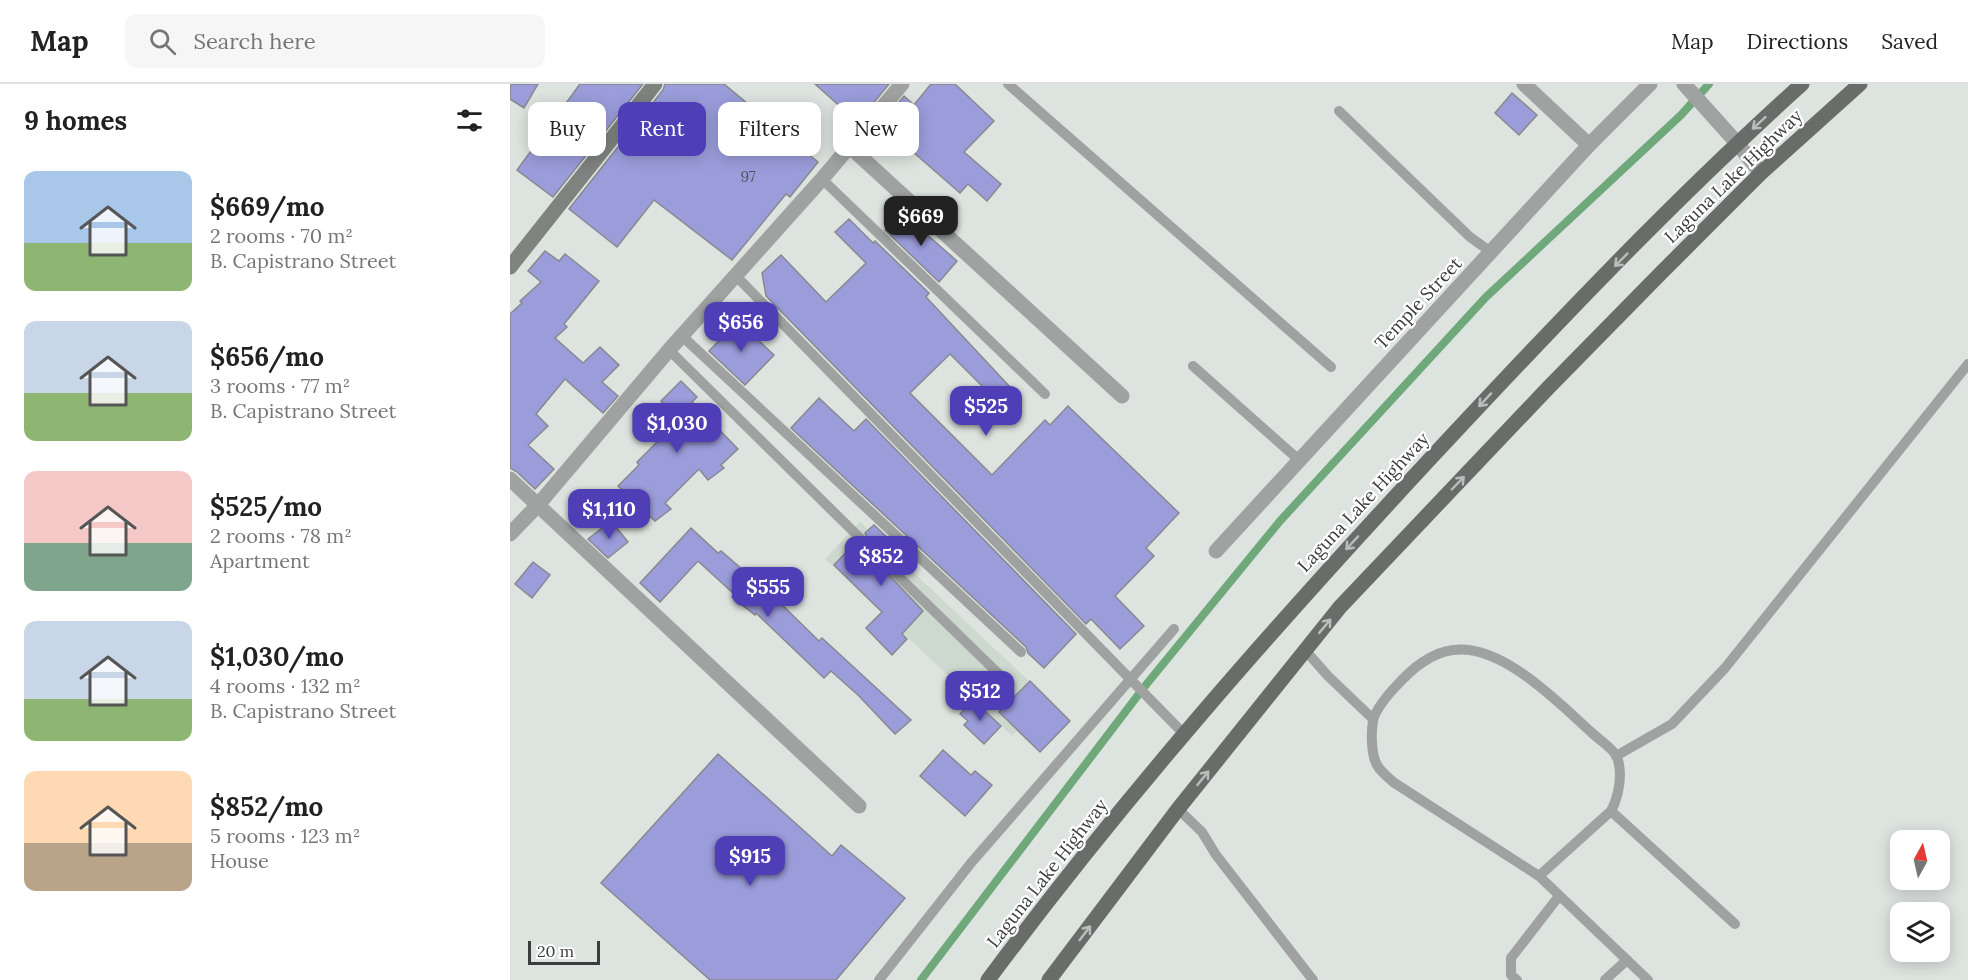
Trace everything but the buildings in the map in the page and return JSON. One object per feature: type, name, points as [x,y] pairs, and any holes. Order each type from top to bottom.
[{"type":"main road","points":[[510,267],[655,84]]},
{"type":"main road","name":"Laguna Lake Highway","points":[[988,980],[1029,925],[1183,733],[1314,584],[1524,357],[1737,143],[1803,84]]},
{"type":"main road","name":"Laguna Lake Highway","points":[[1049,980],[1178,809],[1340,608],[1548,388],[1761,173],[1860,84]]},
{"type":"street","points":[[887,102],[902,84]]},
{"type":"street","points":[[1524,84],[1589,145]]},
{"type":"street","name":"Temple Street","points":[[1216,551],[1589,145],[1650,84]]},
{"type":"street","points":[[1684,84],[1761,173]]},
{"type":"street","points":[[510,534],[538,505],[669,350],[841,156]]},
{"type":"street","points":[[860,156],[1122,396]]},
{"type":"street","points":[[510,479],[859,806]]},
{"type":"lane","points":[[1008,84],[1331,367]]},
{"type":"lane","points":[[1340,111],[1470,237],[1491,252]]},
{"type":"lane","points":[[822,179],[1045,394]]},
{"type":"lane","points":[[736,276],[1183,733]]},
{"type":"lane","points":[[682,336],[1021,652]]},
{"type":"lane","points":[[669,350],[860,538]]},
{"type":"lane","points":[[1616,756],[1672,724],[1725,668],[1968,364]]},
{"type":"lane","points":[[1193,366],[1300,461]]},
{"type":"lane","points":[[895,573],[1006,681]]},
{"type":"lane","points":[[879,980],[971,863],[1174,629]]},
{"type":"lane","points":[[1305,650],[1328,676],[1373,719]]},
{"type":"lane","points":[[1539,876],[1611,811],[1616,801],[1620,776],[1616,756],[1555,699],[1515,668],[1498,658],[1474,651],[1454,650],[1422,662],[1390,695],[1373,719],[1373,755],[1378,767],[1394,782],[1539,876],[1648,980]]},
{"type":"lane","points":[[1178,809],[1202,832],[1216,855],[1313,980]]},
{"type":"lane","points":[[1611,811],[1735,924]]},
{"type":"lane","points":[[1517,980],[1511,975],[1511,958],[1558,896]]},
{"type":"lane","points":[[1605,980],[1627,960]]},
{"type":"shaded area","points":[[860,522],[1048,699],[1012,736],[825,559]]},
{"type":"waterway","points":[[921,980],[1145,686],[1280,521],[1486,297],[1681,115],[1709,84]]}]
